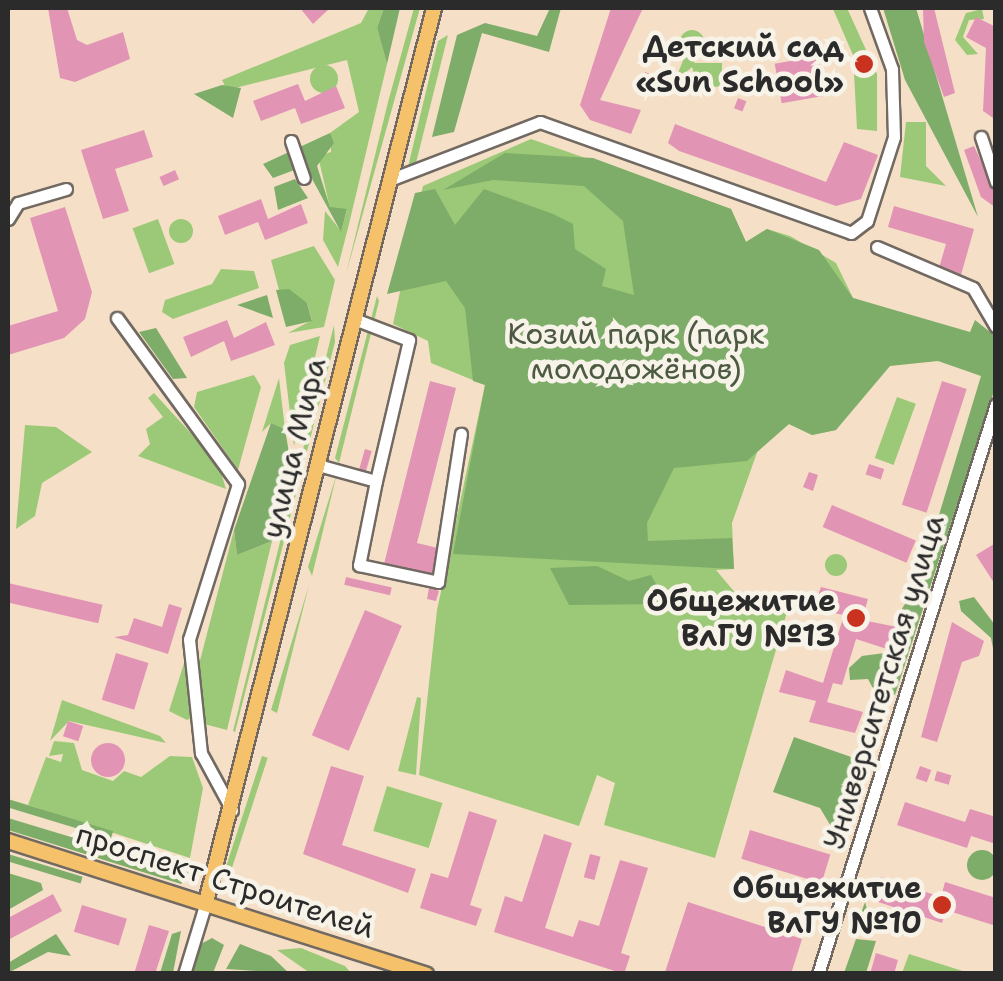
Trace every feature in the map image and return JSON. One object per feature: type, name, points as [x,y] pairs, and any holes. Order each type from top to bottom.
[{"type":"main road","name":"улица Мира","points":[[206,902],[434,8]]},
{"type":"main road","name":"проспект Строителей","points":[[8,841],[426,974]]},
{"type":"street","points":[[389,180],[540,122],[851,233],[867,221],[894,137],[892,69],[870,8]]},
{"type":"street","points":[[981,136],[996,182]]},
{"type":"street","points":[[291,140],[304,178]]},
{"type":"street","points":[[8,219],[18,203],[66,189]]},
{"type":"street","points":[[878,247],[972,288],[979,313],[996,327]]},
{"type":"street","points":[[117,318],[238,484],[189,639],[201,753],[232,810]]},
{"type":"street","points":[[354,319],[409,340],[359,565],[438,582],[461,434]]},
{"type":"street","name":"Университетская улица","points":[[818,974],[996,404]]},
{"type":"street","points":[[318,465],[376,481]]},
{"type":"street","points":[[184,974],[206,902]]},
{"type":"green space","points":[[369,8],[384,8],[377,28],[387,64],[338,267],[323,240],[325,211],[341,231],[347,210],[330,208],[318,156],[331,152],[330,133],[359,112],[347,60],[227,90],[222,80],[361,23]]},
{"type":"green space","points":[[384,8],[400,8],[387,64],[377,28]]},
{"type":"green space","points":[[414,8],[420,8],[346,274],[388,102]]},
{"type":"green space","points":[[550,8],[561,8],[549,52],[482,33],[454,132],[432,137],[457,35],[485,23],[537,36]]},
{"type":"green space","name":"Детский сад «Sun School»","points":[[847,8],[877,74],[877,131],[857,129],[853,55],[833,9]]},
{"type":"green space","points":[[883,8],[916,8],[978,217],[905,80]]},
{"type":"green space","points":[[982,9],[984,19],[969,20],[963,37],[978,54],[967,55],[955,40],[966,13]]},
{"type":"green space","points":[[692,30],[701,33],[701,51],[692,54],[683,51],[680,42],[683,33]]},
{"type":"green space","points":[[448,35],[414,171],[407,171],[438,41]]},
{"type":"green space","points":[[686,53],[695,63],[722,63],[722,86],[699,89],[692,67],[674,83]]},
{"type":"green space","points":[[324,65],[334,69],[338,79],[334,89],[324,93],[314,89],[310,79],[314,69]]},
{"type":"green space","points":[[222,85],[241,88],[233,118],[194,94]]},
{"type":"green space","points":[[906,122],[926,122],[926,166],[946,186],[900,177]]},
{"type":"green space","points":[[330,133],[334,143],[317,166],[330,207],[347,209],[341,232],[305,166],[273,178],[263,164]]},
{"type":"green space","name":"Козий парк (парк молодожёнов)","points":[[531,139],[731,209],[746,242],[767,229],[790,236],[836,263],[853,298],[906,314],[836,430],[812,435],[789,424],[759,447],[732,523],[734,569],[716,570],[743,602],[790,602],[715,858],[604,825],[615,783],[597,775],[579,826],[419,775],[437,610],[485,385],[431,363],[428,341],[393,324],[423,186]]},
{"type":"green space","name":"Козий парк (парк молодожёнов)","points":[[505,153],[593,158],[731,209],[746,242],[767,229],[819,250],[853,298],[970,332],[975,320],[995,336],[995,388],[895,695],[877,696],[868,679],[850,680],[849,668],[862,656],[907,650],[900,612],[919,581],[981,376],[938,361],[890,366],[836,430],[812,435],[789,424],[747,461],[674,468],[647,523],[648,541],[732,538],[734,569],[453,554],[485,385],[473,381],[465,308],[446,281],[387,294],[415,193],[435,189],[455,225],[484,189],[553,214],[573,224],[575,249],[606,269],[602,286],[634,295],[623,221],[584,186],[493,180],[443,190]]},
{"type":"green space","points":[[295,179],[308,198],[278,210],[274,187]]},
{"type":"green space","points":[[158,219],[174,264],[149,273],[133,228]]},
{"type":"green space","points":[[181,219],[190,222],[190,240],[181,243],[172,240],[169,231],[172,222]]},
{"type":"green space","points":[[314,246],[335,280],[324,327],[288,333],[312,320],[307,303],[279,290],[271,260]]},
{"type":"green space","points":[[221,269],[254,271],[259,288],[173,319],[162,312],[165,300],[212,284]]},
{"type":"green space","points":[[289,289],[307,303],[312,321],[286,327],[276,290]]},
{"type":"green space","points":[[267,295],[273,318],[237,305]]},
{"type":"green space","points":[[377,296],[379,301],[339,463],[335,458]]},
{"type":"green space","points":[[334,325],[335,342],[235,732],[233,731]]},
{"type":"green space","points":[[156,328],[187,378],[173,379],[139,332]]},
{"type":"green space","points":[[320,336],[294,446],[284,363],[290,345]]},
{"type":"green space","points":[[254,375],[261,387],[238,470],[194,407],[197,392]]},
{"type":"green space","points":[[279,378],[285,429],[271,423],[262,432]]},
{"type":"green space","points":[[154,393],[218,463],[226,489],[138,456],[150,444],[146,429],[163,417],[148,398]]},
{"type":"green space","points":[[897,397],[916,404],[894,465],[875,458]]},
{"type":"green space","points":[[271,423],[285,429],[290,459],[272,541],[237,555],[234,530]]},
{"type":"green space","points":[[25,425],[56,427],[92,452],[42,483],[35,516],[16,529]]},
{"type":"green space","points":[[337,473],[312,576],[308,567]]},
{"type":"green space","points":[[234,530],[237,555],[272,541],[227,730],[204,724],[197,672]]},
{"type":"green space","points":[[836,554],[844,557],[844,573],[836,576],[828,573],[825,565],[828,557]]},
{"type":"green space","points":[[597,566],[629,581],[651,575],[667,604],[569,605],[550,568]]},
{"type":"green space","points":[[309,585],[277,713],[271,710]]},
{"type":"green space","points":[[974,597],[995,625],[995,659],[991,638],[961,611],[959,601]]},
{"type":"green space","points":[[185,660],[191,718],[187,720],[169,711]]},
{"type":"green space","points":[[417,697],[421,698],[416,775],[398,771]]},
{"type":"green space","points":[[62,700],[160,736],[166,743],[69,721],[50,741]]},
{"type":"green space","points":[[794,737],[854,758],[859,777],[835,833],[820,808],[773,792]]},
{"type":"green space","points":[[54,741],[74,743],[82,770],[113,781],[124,771],[141,777],[170,756],[192,757],[203,788],[190,858],[28,805],[46,757],[61,762],[63,754],[49,756]]},
{"type":"green space","points":[[262,756],[268,758],[230,873],[225,871]]},
{"type":"green space","points":[[387,786],[442,803],[429,848],[373,831]]},
{"type":"green space","points":[[8,799],[113,831],[111,839],[8,807]]},
{"type":"green space","points":[[8,818],[190,873],[181,884],[8,830]]},
{"type":"green space","points":[[982,850],[993,854],[997,865],[993,876],[982,880],[971,876],[967,865],[971,854]]},
{"type":"green space","points":[[8,854],[83,877],[81,883],[8,861]]},
{"type":"green space","points":[[8,873],[41,883],[43,890],[8,910]]},
{"type":"green space","points":[[229,882],[320,912],[318,918],[236,896]]},
{"type":"green space","points":[[865,902],[868,913],[914,926],[909,937],[858,922]]},
{"type":"green space","points":[[181,931],[173,973],[160,973],[172,934]]},
{"type":"green space","points":[[56,934],[71,956],[48,952],[8,973],[8,963]]},
{"type":"green space","points":[[212,938],[224,945],[213,973],[190,973],[199,945]]},
{"type":"green space","points":[[856,939],[876,941],[866,973],[844,973]]},
{"type":"green space","points":[[240,944],[271,956],[289,973],[226,969]]},
{"type":"green space","points":[[301,948],[345,966],[351,973],[310,973],[277,950]]},
{"type":"green space","points":[[909,954],[969,973],[902,973]]},
{"type":"building","points":[[48,8],[67,8],[77,40],[87,45],[123,32],[130,59],[75,82],[60,78]]},
{"type":"building","points":[[300,8],[330,8],[313,24]]},
{"type":"building","points":[[611,8],[643,8],[600,100],[641,110],[631,134],[590,120],[580,105]]},
{"type":"building","points":[[923,8],[934,8],[955,93],[944,97],[924,42]]},
{"type":"building","points":[[976,17],[996,27],[996,120],[983,111],[986,48],[966,37]]},
{"type":"building","points":[[819,56],[826,95],[782,103],[775,64]]},
{"type":"building","points":[[645,72],[657,77],[652,88],[640,83]]},
{"type":"building","points":[[298,84],[305,101],[336,86],[345,108],[301,124],[295,108],[261,121],[253,101]]},
{"type":"building","points":[[738,98],[746,101],[742,111],[734,108]]},
{"type":"building","points":[[675,124],[826,182],[844,142],[878,155],[861,199],[836,206],[679,151],[668,143]]},
{"type":"building","points":[[144,130],[153,157],[115,169],[129,211],[103,219],[81,150]]},
{"type":"building","points":[[974,146],[996,193],[996,208],[981,197],[964,150]]},
{"type":"building","points":[[175,170],[179,179],[164,186],[159,177]]},
{"type":"building","points":[[261,199],[268,219],[301,204],[308,223],[265,240],[258,222],[225,235],[218,216]]},
{"type":"building","points":[[894,206],[974,229],[961,275],[939,268],[946,244],[888,227]]},
{"type":"building","points":[[65,207],[92,292],[85,319],[64,338],[8,355],[8,326],[58,311],[30,218]]},
{"type":"building","points":[[227,320],[234,338],[266,322],[275,345],[231,361],[224,341],[191,357],[183,337]]},
{"type":"building","points":[[430,381],[456,388],[417,543],[442,549],[435,577],[384,564]]},
{"type":"building","points":[[942,381],[967,389],[927,513],[902,505]]},
{"type":"building","points":[[365,449],[372,451],[365,476],[358,474]]},
{"type":"building","points":[[869,464],[884,469],[881,479],[866,474]]},
{"type":"building","points":[[809,472],[818,475],[813,491],[803,487]]},
{"type":"building","points":[[832,505],[916,541],[906,563],[823,527]]},
{"type":"building","points":[[996,546],[996,586],[976,555]]},
{"type":"building","points":[[346,577],[392,588],[390,595],[344,585]]},
{"type":"building","points":[[8,583],[103,605],[98,623],[8,602]]},
{"type":"building","points":[[821,587],[868,599],[862,620],[897,627],[890,650],[856,639],[842,685],[833,683],[827,702],[863,712],[855,733],[809,722],[816,701],[779,692],[786,670],[823,683],[844,615],[813,609]]},
{"type":"building","points":[[429,588],[439,591],[436,601],[427,599]]},
{"type":"building","points":[[169,604],[182,608],[168,654],[114,637],[128,635],[134,618],[162,627]]},
{"type":"building","points":[[365,610],[402,626],[349,751],[312,735]]},
{"type":"building","points":[[952,622],[984,641],[979,656],[962,662],[937,742],[921,737]]},
{"type":"building","points":[[116,653],[149,663],[134,710],[102,700]]},
{"type":"building","points":[[68,721],[83,726],[78,741],[63,736]]},
{"type":"building","points":[[108,743],[120,748],[125,760],[120,772],[108,777],[96,772],[91,760],[96,748]]},
{"type":"building","points":[[331,766],[364,776],[342,845],[416,869],[408,893],[303,854]]},
{"type":"building","points":[[920,766],[931,770],[927,782],[916,778]]},
{"type":"building","points":[[937,771],[951,775],[949,785],[934,781]]},
{"type":"building","points":[[905,802],[965,822],[970,809],[996,817],[996,844],[971,836],[967,848],[897,825]]},
{"type":"building","points":[[469,811],[497,820],[470,905],[482,909],[476,926],[420,908],[431,873],[448,878]]},
{"type":"building","points":[[750,830],[830,855],[822,883],[741,859]]},
{"type":"building","points":[[544,834],[572,843],[545,928],[573,937],[579,920],[599,926],[620,860],[648,868],[621,953],[630,956],[624,974],[494,932],[505,896],[522,902]]},
{"type":"building","points":[[590,854],[601,857],[594,880],[584,877]]},
{"type":"building","name":"Общежитие ВлГУ №10","points":[[880,877],[941,897],[945,882],[996,898],[996,926],[946,910],[942,923],[872,900]]},
{"type":"building","points":[[53,894],[62,911],[8,940],[8,918]]},
{"type":"building","points":[[688,902],[802,939],[791,974],[665,972]]},
{"type":"building","points":[[82,905],[127,919],[119,946],[74,932]]},
{"type":"building","points":[[149,925],[169,931],[155,974],[134,974]]},
{"type":"building","points":[[876,953],[898,960],[894,974],[870,974]]},
{"type":"place","name":"Детский сад «Sun School»","points":[[864,64]]},
{"type":"place","name":"Общежитие ВлГУ №13","points":[[856,618]]},
{"type":"place","name":"Общежитие ВлГУ №10","points":[[942,905]]}]
